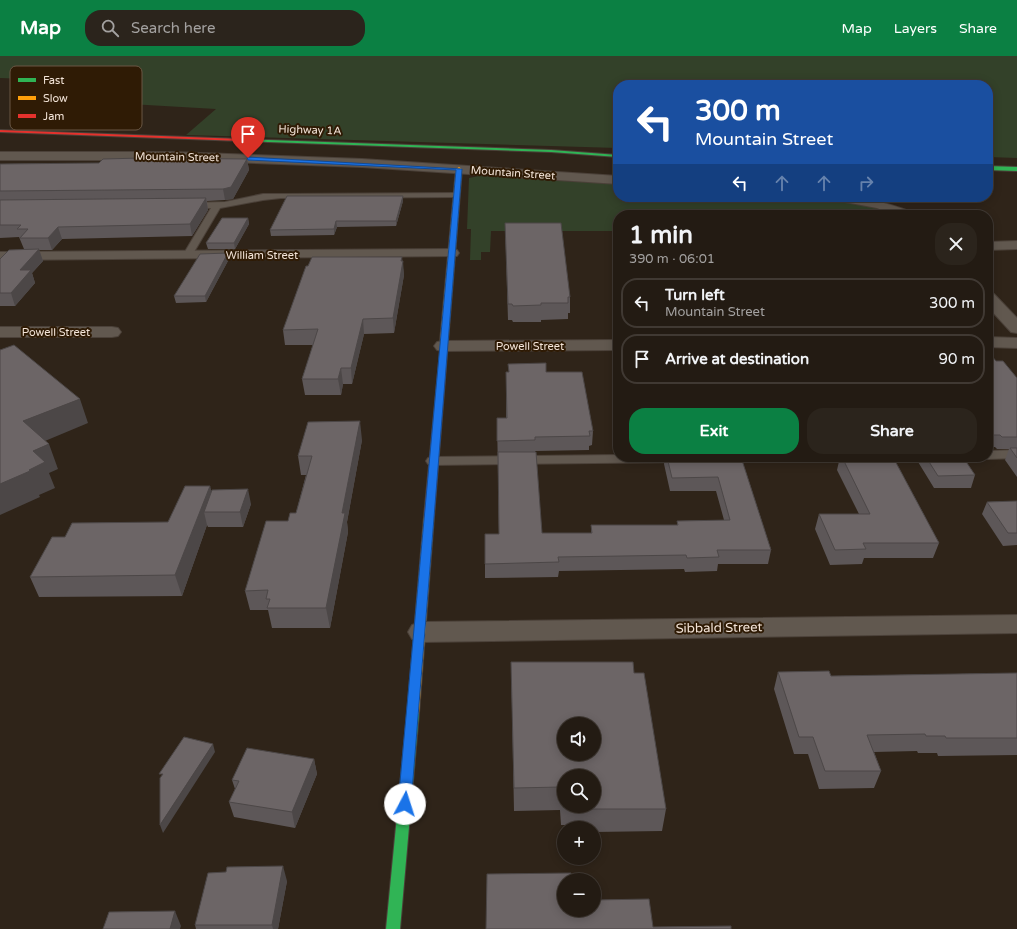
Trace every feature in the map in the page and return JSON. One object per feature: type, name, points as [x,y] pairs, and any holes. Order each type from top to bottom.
[{"type":"main road","name":"Highway 1A","points":[[0,131],[551,151],[613,156]]},
{"type":"main road","name":"Highway 1A","points":[[104,146],[389,155]]},
{"type":"main road","points":[[445,157],[613,160]]},
{"type":"main road","points":[[993,168],[1017,169]]},
{"type":"main road","points":[[393,929],[421,632],[433,461],[459,169]]},
{"type":"street","name":"Mountain Street","points":[[0,156],[204,157],[362,163],[613,180]]},
{"type":"street","points":[[872,202],[894,210]]},
{"type":"street","points":[[993,246],[1017,245]]},
{"type":"street","name":"William Street","points":[[0,256],[452,253]]},
{"type":"street","points":[[993,302],[1017,328]]},
{"type":"street","name":"Powell Street","points":[[0,332],[112,332]]},
{"type":"street","points":[[993,342],[1017,343]]},
{"type":"street","name":"Powell Street","points":[[443,346],[613,345]]},
{"type":"street","name":"Sibbald Street","points":[[421,632],[1017,624]]},
{"type":"lane","points":[[178,206],[217,206],[281,196],[456,195]]},
{"type":"lane","points":[[188,255],[217,206]]},
{"type":"lane","points":[[993,455],[1017,454]]},
{"type":"lane","points":[[433,461],[613,459]]},
{"type":"green space","points":[[0,56],[1017,56],[1017,158],[993,157],[993,80],[613,80],[613,148],[186,135],[216,109],[142,105],[142,66],[10,66],[10,78],[0,78]]},
{"type":"green space","points":[[479,176],[613,184],[613,202],[846,202],[866,205],[882,210],[613,210],[613,231],[491,231],[490,252],[481,252],[481,260],[470,260],[471,229],[467,229],[469,178]]},
{"type":"building","points":[[103,159],[247,159],[231,187],[223,189],[0,191],[0,164],[99,163]]},
{"type":"building","points":[[287,196],[403,196],[396,221],[336,221],[334,229],[270,230]]},
{"type":"building","points":[[206,198],[190,224],[58,227],[48,238],[20,238],[28,229],[17,229],[21,225],[0,225],[0,200]]},
{"type":"building","points":[[222,218],[248,218],[234,243],[206,243]]},
{"type":"building","points":[[505,223],[561,223],[570,297],[568,297],[568,303],[541,303],[541,305],[513,306],[512,304],[508,304]]},
{"type":"building","points":[[39,249],[20,270],[31,270],[11,293],[0,293],[0,259],[9,250]]},
{"type":"building","points":[[228,253],[205,296],[174,296],[200,254]]},
{"type":"building","points":[[312,257],[402,257],[401,261],[403,261],[393,318],[363,319],[351,368],[341,368],[338,379],[302,379],[318,329],[283,330],[306,266],[308,266]]},
{"type":"building","points":[[14,345],[80,399],[23,421],[49,444],[33,451],[45,462],[29,470],[30,471],[0,484],[0,350]]},
{"type":"building","points":[[993,357],[996,361],[1003,361],[1017,378],[1017,437],[1002,437],[1000,435],[993,435]]},
{"type":"building","points":[[546,363],[546,372],[582,372],[593,431],[589,431],[590,436],[535,437],[535,440],[497,441],[497,418],[507,418],[506,372],[509,372],[508,364]]},
{"type":"building","points":[[360,421],[342,513],[345,513],[326,608],[267,608],[270,599],[266,599],[268,590],[245,591],[266,521],[288,521],[290,513],[296,513],[312,456],[298,456],[308,422]]},
{"type":"building","points":[[1010,448],[1017,448],[1017,458]]},
{"type":"building","points":[[498,452],[536,452],[542,533],[592,533],[591,525],[678,525],[677,521],[730,520],[718,477],[672,478],[668,462],[743,462],[771,550],[717,550],[719,557],[687,558],[686,555],[558,557],[559,562],[485,564],[485,534],[499,534]]},
{"type":"building","points":[[844,462],[896,462],[939,543],[863,543],[866,549],[835,550],[819,514],[870,514]]},
{"type":"building","points":[[929,462],[966,462],[975,475],[938,476]]},
{"type":"building","points":[[185,486],[210,486],[175,575],[30,577],[52,537],[65,537],[72,523],[168,522]]},
{"type":"building","points":[[248,489],[240,512],[204,512],[212,490]]},
{"type":"building","points":[[1017,501],[1017,533],[1008,533],[987,502]]},
{"type":"building","points":[[511,662],[633,662],[634,673],[644,673],[666,809],[601,809],[601,769],[557,769],[557,787],[514,788]]},
{"type":"building","points":[[829,671],[831,676],[1017,673],[1017,738],[946,738],[945,736],[926,736],[925,734],[867,735],[881,771],[825,771],[813,737],[799,737],[778,672]]},
{"type":"building","points":[[184,737],[213,744],[160,825],[160,778],[163,774],[159,774]]},
{"type":"building","points":[[247,748],[314,759],[292,812],[229,802],[239,781],[232,780]]},
{"type":"building","points":[[283,866],[272,925],[195,925],[208,873],[226,872],[227,867]]},
{"type":"building","points":[[557,873],[557,917],[601,917],[601,900],[649,899],[653,927],[731,926],[731,929],[486,929],[487,874]]},
{"type":"building","points":[[175,911],[170,929],[103,929],[109,912]]},
{"type":"traffic: fast","points":[[242,140],[551,151],[613,156]]},
{"type":"traffic: fast","points":[[993,168],[1017,169]]},
{"type":"traffic: fast","points":[[393,929],[413,713]]},
{"type":"traffic: slow","points":[[444,342],[459,169]]},
{"type":"traffic: slow","points":[[413,713],[429,517]]},
{"type":"traffic: jam","points":[[0,131],[242,140]]},
{"type":"traffic: jam","points":[[429,517],[444,342]]},
{"type":"route","points":[[248,158],[394,164],[459,169],[433,461],[421,632],[405,804]]}]
